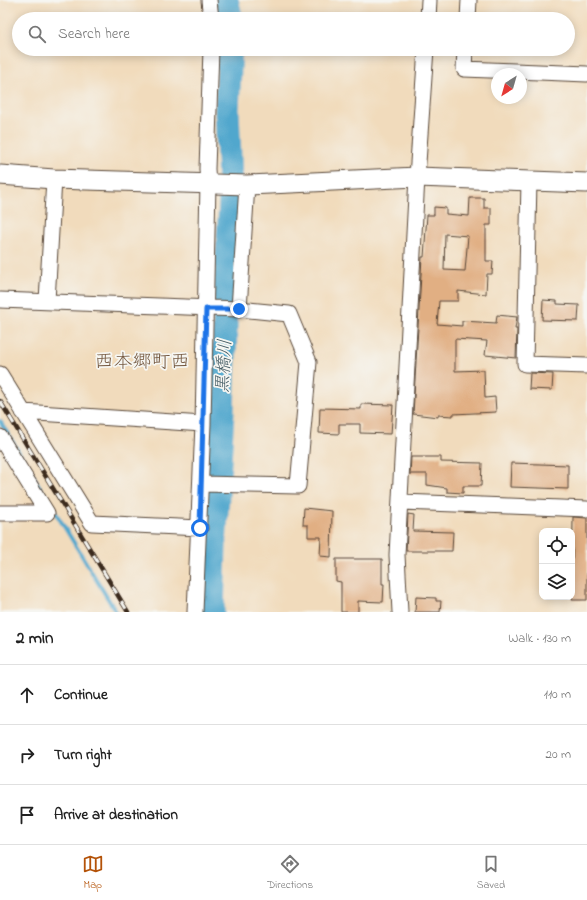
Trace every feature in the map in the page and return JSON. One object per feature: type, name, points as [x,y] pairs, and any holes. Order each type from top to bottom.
[{"type":"street","points":[[428,12],[429,0]]},
{"type":"street","points":[[468,12],[469,0]]},
{"type":"street","points":[[209,1],[210,12]]},
{"type":"street","points":[[196,612],[203,424],[208,184],[207,169],[211,56]]},
{"type":"street","points":[[400,612],[398,555],[417,177],[426,56]]},
{"type":"street","points":[[465,56],[464,69],[587,74]]},
{"type":"street","points":[[0,175],[54,179],[247,185],[417,177],[587,183]]},
{"type":"street","points":[[47,301],[54,179]]},
{"type":"street","points":[[529,181],[524,364],[587,366]]},
{"type":"street","points":[[239,309],[247,185]]},
{"type":"street","points":[[0,300],[206,309],[239,309],[289,314],[309,362],[298,486],[200,484]]},
{"type":"street","points":[[0,374],[92,523],[200,528]]},
{"type":"street","points":[[23,412],[203,424]]},
{"type":"street","points":[[0,437],[47,513],[0,513]]},
{"type":"street","points":[[401,502],[587,509]]},
{"type":"building","points":[[470,198],[484,198],[484,208],[491,208],[491,225],[486,225],[486,261],[493,261],[492,274],[487,274],[486,294],[458,291],[458,301],[439,301],[437,324],[462,326],[462,321],[496,323],[497,315],[517,317],[515,329],[517,329],[516,358],[485,355],[487,341],[455,339],[455,371],[484,370],[485,398],[495,397],[496,412],[453,414],[453,416],[438,415],[438,417],[413,414],[422,257],[424,257],[427,215],[434,215],[434,207],[446,208],[446,214],[469,216]],"holes":[[[445,234],[468,236],[465,271],[444,270]]]},
{"type":"building","points":[[543,300],[557,301],[557,304],[579,305],[578,321],[542,320]]},
{"type":"building","points":[[530,373],[553,374],[552,390],[529,389]]},
{"type":"building","points":[[361,404],[393,405],[391,434],[360,433],[360,424],[339,424],[339,434],[319,433],[320,408],[361,409]]},
{"type":"building","points":[[411,457],[441,457],[441,462],[482,463],[481,486],[463,486],[463,493],[447,492],[447,488],[427,485],[427,474],[410,474]]},
{"type":"building","points":[[511,463],[568,465],[568,489],[510,487]]},
{"type":"building","points":[[304,508],[332,511],[331,557],[320,556],[321,537],[308,537],[308,525],[303,525]]},
{"type":"building","points":[[408,514],[414,515],[413,531],[453,532],[452,551],[406,551]]},
{"type":"building","points":[[573,517],[587,518],[587,600],[575,600],[575,528],[573,528]]},
{"type":"building","points":[[336,559],[382,559],[382,584],[384,584],[383,602],[358,601],[358,612],[341,612],[341,582],[336,581]]},
{"type":"building","points":[[416,597],[436,598],[436,601],[441,601],[440,612],[415,612]]},
{"type":"waterway","name":"黒橋川","points":[[224,0],[229,12]]},
{"type":"waterway","name":"黒橋川","points":[[212,612],[231,203],[227,110],[230,56]]},
{"type":"waterway","points":[[0,421],[47,499]]},
{"type":"waterway","points":[[51,505],[116,612]]},
{"type":"railway","points":[[0,401],[128,612]]},
{"type":"district","name":"西本郷町西","points":[[142,360]]},
{"type":"route","points":[[200,528],[200,484],[206,309],[239,309]]}]
